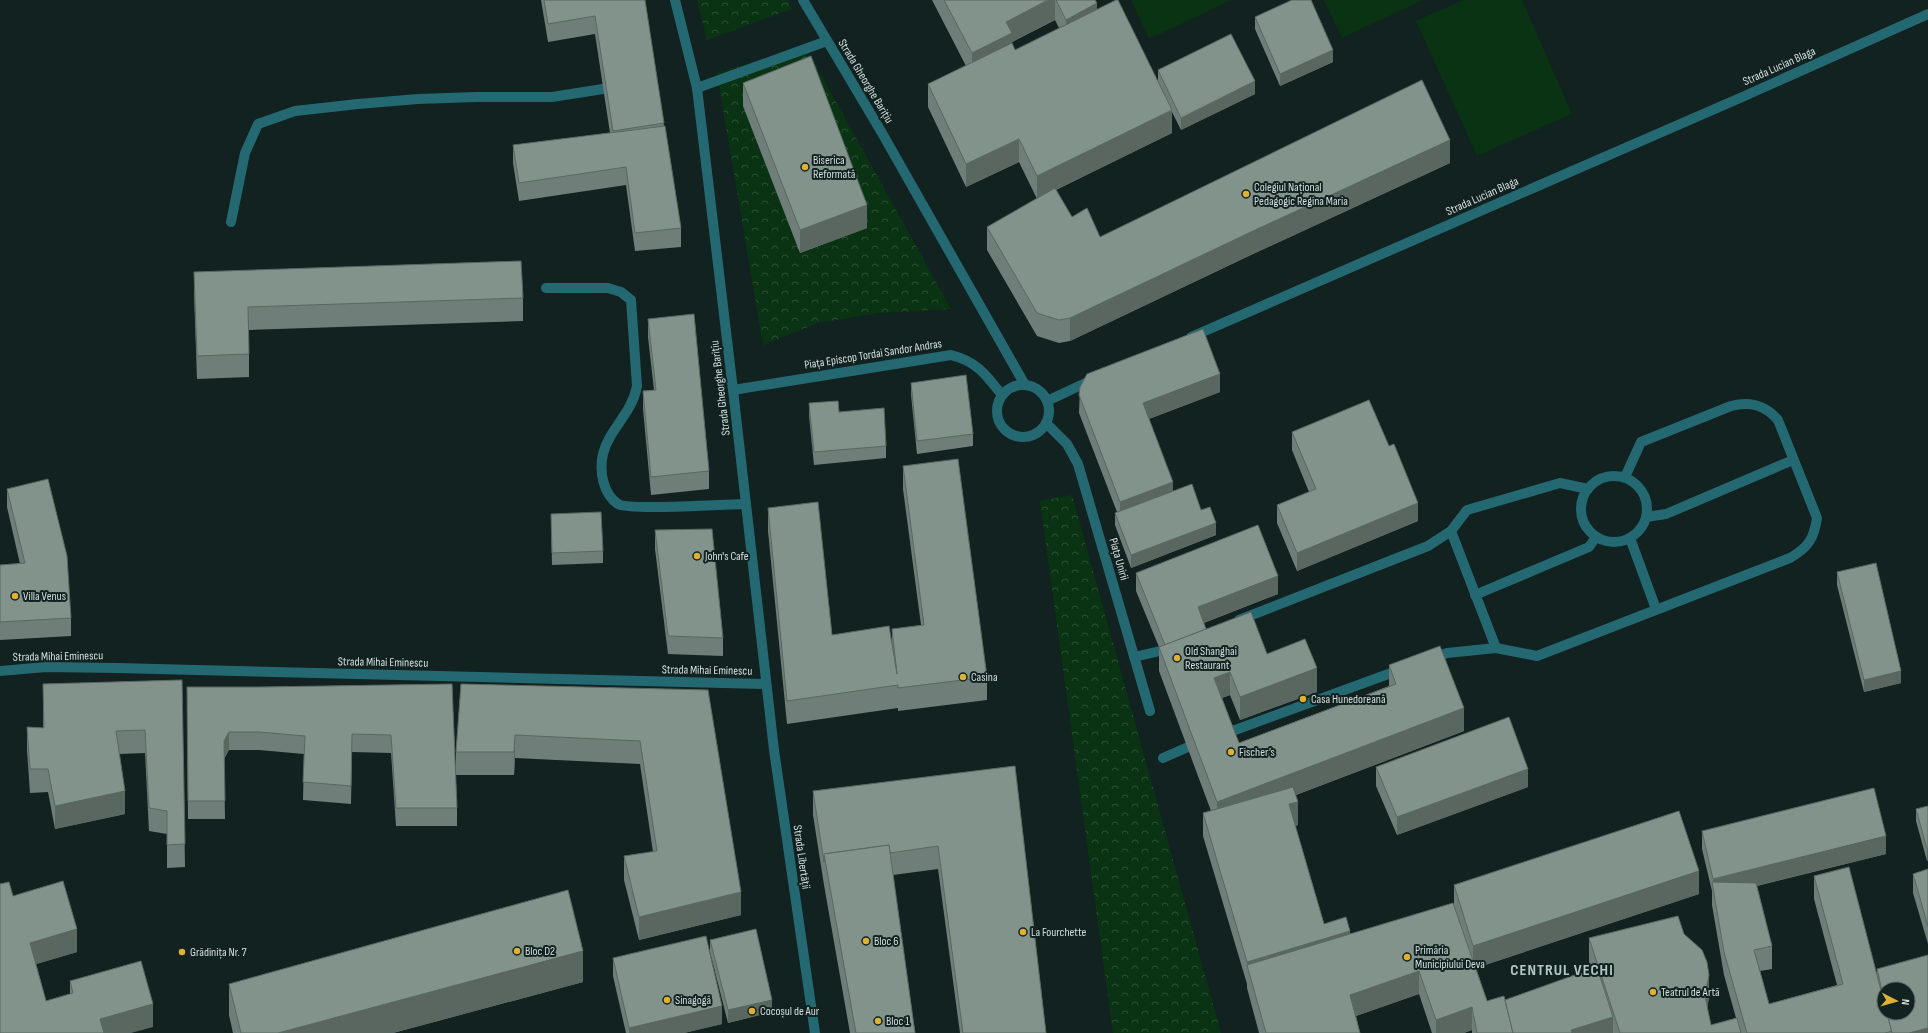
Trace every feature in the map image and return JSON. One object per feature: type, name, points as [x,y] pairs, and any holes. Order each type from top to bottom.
[{"type":"street","name":"Strada Gheorghe Barițiu","points":[[675,0],[696,88],[733,390],[765,684]]},
{"type":"street","name":"Strada Gheorghe Barițiu","points":[[803,0],[882,133],[1025,385]]},
{"type":"street","name":"Strada Lucian Blaga","points":[[1179,342],[1740,98],[1928,14]]},
{"type":"street","name":"Strada Gheorghe Barițiu","points":[[696,88],[827,41]]},
{"type":"street","points":[[232,222],[245,153],[258,124],[280,116],[295,111],[365,103],[468,97],[552,97],[603,89]]},
{"type":"street","points":[[546,288],[608,288],[621,292],[631,300],[637,386],[635,397],[628,411],[610,437],[603,453],[602,468],[606,492],[619,504],[639,507],[746,504]]},
{"type":"street","name":"Piața Episcop Tordai Sandor Andras","points":[[733,390],[951,355],[965,359],[977,366],[1002,395]]},
{"type":"street","points":[[1047,401],[1099,377]]},
{"type":"street","points":[[1025,385],[1038,390],[1047,401],[1048,416],[1046,423],[1035,433],[1028,436],[1012,435],[1005,430],[997,416],[996,408],[1002,395],[1010,388],[1025,385]]},
{"type":"street","points":[[1425,661],[1447,653],[1496,648],[1537,656],[1790,558],[1808,544],[1815,533],[1817,518],[1778,420],[1771,412],[1752,403],[1742,403],[1731,406],[1641,442],[1625,477]]},
{"type":"street","name":"Piața Unirii","points":[[1046,423],[1067,444],[1078,464],[1150,711]]},
{"type":"street","points":[[1646,517],[1666,514],[1793,460]]},
{"type":"street","points":[[1611,476],[1625,477],[1634,482],[1642,490],[1646,501],[1646,517],[1639,532],[1630,538],[1619,542],[1607,541],[1596,537],[1587,527],[1582,515],[1582,501],[1588,489],[1599,480],[1611,476]]},
{"type":"street","points":[[1231,623],[1428,546],[1451,531],[1466,510],[1560,483],[1588,489]]},
{"type":"street","points":[[1451,531],[1496,648]]},
{"type":"street","points":[[1475,595],[1589,547],[1596,537]]},
{"type":"street","points":[[1630,538],[1656,609]]},
{"type":"street","points":[[1134,657],[1160,650]]},
{"type":"street","points":[[1227,733],[1410,666]]},
{"type":"street","name":"Strada Mihai Eminescu","points":[[0,671],[46,667],[117,668],[765,684]]},
{"type":"street","name":"Strada Libertății","points":[[765,684],[815,1033]]},
{"type":"street","points":[[1164,758],[1188,747]]},
{"type":"green space","points":[[697,0],[787,0],[792,9],[707,40]]},
{"type":"green space","points":[[1131,0],[1232,0],[1149,39]]},
{"type":"green space","points":[[1324,0],[1423,0],[1342,38]]},
{"type":"green space","points":[[1463,0],[1522,0],[1572,114],[1477,156],[1416,21]]},
{"type":"green space","points":[[805,46],[951,309],[879,313],[818,323],[763,345],[717,73]]},
{"type":"green space","points":[[1072,495],[1221,1033],[1113,1033],[1040,501]]},
{"type":"building","points":[[544,0],[645,0],[664,123],[613,131],[595,16],[548,24]]},
{"type":"building","points":[[944,0],[1048,0],[1006,22],[1012,33],[972,53]]},
{"type":"building","points":[[1056,0],[1095,0],[1097,3],[1066,20]]},
{"type":"building","points":[[1118,0],[1172,110],[1037,176],[1019,139],[966,164],[928,84],[1012,43],[1015,50]]},
{"type":"building","points":[[1292,0],[1311,0],[1333,50],[1280,74],[1255,17]]},
{"type":"building","points":[[1231,34],[1255,81],[1181,118],[1158,70]]},
{"type":"building","name":"Biserica Reformată","points":[[811,56],[867,205],[800,230],[743,83]]},
{"type":"building","points":[[1422,80],[1450,140],[1070,318],[1059,320],[1037,313],[987,227],[1055,188],[1072,217],[1087,208],[1100,237]]},
{"type":"building","points":[[665,126],[681,228],[635,233],[626,167],[519,183],[513,145]]},
{"type":"building","points":[[521,261],[523,298],[248,307],[249,354],[197,356],[194,272]]},
{"type":"building","points":[[694,314],[709,471],[651,477],[643,391],[656,390],[648,319]]},
{"type":"building","points":[[1203,329],[1220,374],[1143,403],[1173,482],[1120,502],[1079,395],[1080,387],[1087,374]]},
{"type":"building","points":[[966,375],[973,434],[917,441],[911,383]]},
{"type":"building","points":[[1369,400],[1389,446],[1394,444],[1418,503],[1297,553],[1277,505],[1316,489],[1292,432]]},
{"type":"building","points":[[838,401],[839,412],[884,408],[886,446],[814,452],[809,403]]},
{"type":"building","points":[[958,459],[987,677],[898,688],[898,685],[787,701],[768,508],[818,502],[832,635],[889,626],[897,674],[892,629],[924,625],[903,466]]},
{"type":"building","points":[[48,479],[67,556],[71,618],[0,622],[0,565],[25,563],[7,489]]},
{"type":"building","points":[[1192,484],[1201,510],[1210,507],[1216,523],[1131,555],[1115,513]]},
{"type":"building","points":[[601,512],[603,551],[552,553],[551,514]]},
{"type":"building","points":[[1258,525],[1278,576],[1198,607],[1206,629],[1165,645],[1136,573]]},
{"type":"building","points":[[712,529],[723,638],[668,636],[655,530]]},
{"type":"building","points":[[1876,563],[1901,671],[1864,680],[1837,572]]},
{"type":"building","points":[[1251,612],[1267,654],[1305,639],[1317,668],[1240,697],[1230,672],[1214,678],[1239,743],[1396,684],[1389,665],[1440,646],[1464,708],[1217,802],[1159,647]]},
{"type":"building","points":[[182,680],[185,844],[167,845],[167,811],[149,808],[145,730],[116,731],[125,791],[55,806],[48,769],[30,769],[27,727],[44,728],[43,684]]},
{"type":"building","points":[[452,684],[457,808],[396,808],[391,735],[352,734],[351,786],[303,782],[305,736],[259,732],[229,732],[224,741],[225,801],[188,801],[187,687]]},
{"type":"building","points":[[461,684],[708,690],[741,892],[639,917],[624,856],[657,851],[640,741],[515,735],[514,752],[456,752]]},
{"type":"building","points":[[1509,717],[1528,769],[1397,817],[1376,767]]},
{"type":"building","points":[[1015,766],[1046,1033],[963,1033],[938,846],[890,853],[889,845],[824,854],[824,862],[813,791]]},
{"type":"building","points":[[1293,787],[1298,802],[1289,804],[1324,924],[1346,917],[1350,931],[1247,962],[1203,813]]},
{"type":"building","points":[[1874,788],[1886,836],[1713,879],[1702,831]]},
{"type":"building","points":[[1928,806],[1928,849],[1927,849],[1916,809]]},
{"type":"building","points":[[1679,811],[1699,871],[1473,946],[1454,885]]},
{"type":"building","name":"Bloc 6","points":[[889,845],[915,1033],[856,1033],[824,854]]},
{"type":"building","points":[[1849,867],[1879,981],[1876,981],[1876,1021],[1889,1021],[1892,1031],[1885,1033],[1747,1033],[1724,952],[1712,882],[1756,883],[1772,946],[1754,950],[1769,1004],[1843,984],[1814,876]]},
{"type":"building","points":[[1928,869],[1928,926],[1913,874]]},
{"type":"building","points":[[63,881],[77,929],[30,943],[46,1001],[73,993],[70,981],[141,961],[153,1004],[100,1019],[104,1033],[0,1033],[0,884],[9,882],[13,896]]},
{"type":"building","points":[[568,890],[583,951],[278,1033],[241,1033],[229,984]]},
{"type":"building","name":"Primăria Municipiului Deva","points":[[1453,903],[1487,1001],[1504,996],[1513,1033],[1477,1033],[1472,1007],[1436,1020],[1419,971],[1350,995],[1360,1033],[1266,1033],[1247,965]]},
{"type":"building","name":"Teatrul de Artă","points":[[1678,916],[1684,934],[1702,950],[1707,962],[1709,975],[1705,996],[1711,1025],[1737,1018],[1741,1033],[1620,1033],[1589,938]]},
{"type":"building","points":[[756,929],[772,1000],[728,1010],[710,940]]},
{"type":"building","name":"Sinagogă","points":[[706,936],[722,1006],[629,1028],[613,958]]},
{"type":"building","points":[[1928,955],[1928,1028],[1909,1033],[1892,1033],[1889,1021],[1916,1021],[1916,981],[1880,981],[1877,969]]},
{"type":"building","points":[[1597,967],[1613,1017],[1571,1030],[1572,1033],[1513,1033],[1505,1000]]},
{"type":"place","name":"Biserica Reformată","points":[[805,167]]},
{"type":"place","name":"Colegiul Național Pedagogic Regina Maria","points":[[1246,194]]},
{"type":"place","name":"John's Cafe","points":[[697,556]]},
{"type":"place","name":"Villa Venus","points":[[15,596]]},
{"type":"place","name":"Old Shanghai Restaurant","points":[[1177,658]]},
{"type":"place","name":"Casina","points":[[963,677]]},
{"type":"place","name":"Casa Hunedoreană","points":[[1303,699]]},
{"type":"place","name":"Fischer’s","points":[[1231,752]]},
{"type":"place","name":"La Fourchette","points":[[1023,932]]},
{"type":"place","name":"Bloc 6","points":[[866,941]]},
{"type":"place","name":"Bloc D2","points":[[517,951]]},
{"type":"place","name":"Grădinița Nr. 7","points":[[182,952]]},
{"type":"place","name":"Primăria Municipiului Deva","points":[[1407,957]]},
{"type":"place","name":"Teatrul de Artă","points":[[1653,992]]},
{"type":"place","name":"Sinagogă","points":[[667,1000]]},
{"type":"place","name":"Cocoșul de Aur","points":[[752,1011]]},
{"type":"place","name":"Bloc 1","points":[[878,1021]]},
{"type":"district","name":"CENTRUL VECHI","points":[[1562,969]]}]
